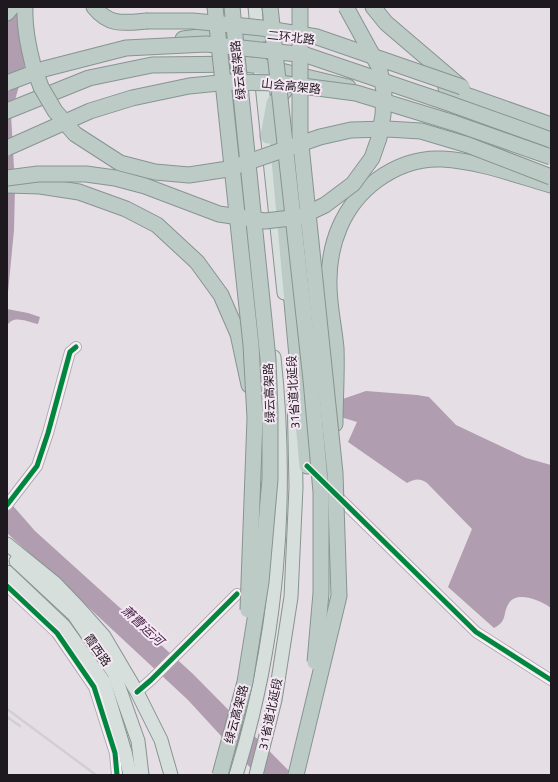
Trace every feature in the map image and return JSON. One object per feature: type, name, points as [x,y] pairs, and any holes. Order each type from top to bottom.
[{"type":"highway","points":[[7,13],[12,7]]},
{"type":"highway","points":[[25,7],[28,46],[33,65],[44,93],[55,111],[75,134],[120,163],[155,172],[189,176],[228,169],[320,137],[351,130],[387,129],[421,131],[468,145],[551,177]]},
{"type":"highway","points":[[94,7],[99,14],[118,23],[146,21],[192,22],[262,28],[317,37],[462,87],[551,124]]},
{"type":"highway","points":[[215,7],[251,345],[256,418],[245,682]]},
{"type":"highway","name":"绿云高架路","points":[[220,775],[245,682],[262,566],[270,479],[268,359],[232,7]]},
{"type":"highway","points":[[270,7],[310,373],[321,492],[321,593],[312,702],[296,775]]},
{"type":"highway","points":[[300,7],[300,136],[335,473]]},
{"type":"highway","points":[[7,178],[38,174],[86,174],[115,178],[145,186],[220,214],[265,221],[300,217],[325,205],[353,184],[372,158],[383,115],[384,91],[379,66],[346,7]]},
{"type":"highway","points":[[373,7],[386,23],[462,87]]},
{"type":"highway","name":"二环北路","points":[[7,83],[43,68],[119,46],[224,34],[258,34],[320,40],[409,74],[551,124]]},
{"type":"highway","points":[[7,83],[44,69],[126,48],[206,44],[306,55],[551,140]]},
{"type":"highway","points":[[9,110],[89,78],[152,65],[252,65],[377,94],[447,119],[551,162]]},
{"type":"highway","points":[[268,136],[274,103],[287,88],[309,77]]},
{"type":"highway","name":"山会高架路","points":[[7,148],[90,111],[132,98],[189,86],[230,82],[279,83],[356,93],[454,123],[551,157]]},
{"type":"highway","points":[[274,103],[307,466]]},
{"type":"highway","points":[[296,775],[339,596],[335,473],[336,349],[329,287],[329,270],[334,241],[344,218],[355,200],[369,185],[384,175],[419,160],[441,159],[461,161],[551,185]]},
{"type":"highway","points":[[7,185],[40,186],[79,192],[126,208],[157,225],[197,262],[221,295],[238,334],[256,418]]},
{"type":"main road","points":[[236,775],[259,688],[273,607],[281,484],[276,377],[268,299],[252,65],[242,34],[239,7]]},
{"type":"main road","name":"31省道北延段","points":[[255,7],[258,34],[252,65],[268,136],[284,299],[294,376],[296,487],[291,597],[275,700],[256,775]]},
{"type":"main road","points":[[214,775],[245,675],[264,578],[280,516]]},
{"type":"main road","points":[[7,544],[55,583],[104,636],[137,692],[160,740],[171,775]]},
{"type":"main road","name":"霞西路","points":[[7,553],[74,615],[114,673],[138,742],[142,775]]},
{"type":"main road","name":"霞西路","points":[[7,572],[64,626],[104,682],[125,752],[130,775]]},
{"type":"street","points":[[10,501],[37,466],[48,433],[70,352],[76,347]]},
{"type":"street","points":[[307,466],[476,632],[551,680]]},
{"type":"street","points":[[7,586],[57,633],[94,687],[115,753],[117,775]]},
{"type":"street","points":[[137,692],[180,652],[237,594]]},
{"type":"shaded area","points":[[7,7],[31,7],[29,51],[11,114],[15,187],[14,230],[7,303]]},
{"type":"shaded area","points":[[7,309],[40,317],[38,324],[21,320],[13,320],[7,326]]},
{"type":"shaded area","points":[[366,391],[429,397],[456,425],[526,458],[551,465],[551,608],[542,602],[530,598],[518,597],[509,603],[503,620],[494,628],[448,587],[472,529],[427,483],[422,480],[417,480],[407,483],[348,442],[357,422],[331,414],[331,403]]},
{"type":"shaded area","points":[[7,499],[35,531],[192,673],[293,775],[257,775],[188,700],[7,533]]},
{"type":"railway","points":[[7,709],[96,775]]},
{"type":"railway","points":[[7,717],[20,726]]},
{"type":"cycle path","points":[[7,505],[37,466],[48,433],[70,352],[76,347]]},
{"type":"cycle path","points":[[307,466],[476,632],[551,680]]},
{"type":"cycle path","points":[[7,586],[57,633],[94,687],[115,753],[117,775]]},
{"type":"cycle path","points":[[137,692],[151,680],[237,594]]},
{"type":"water label","name":"萧曹运河","points":[[143,625]]}]
